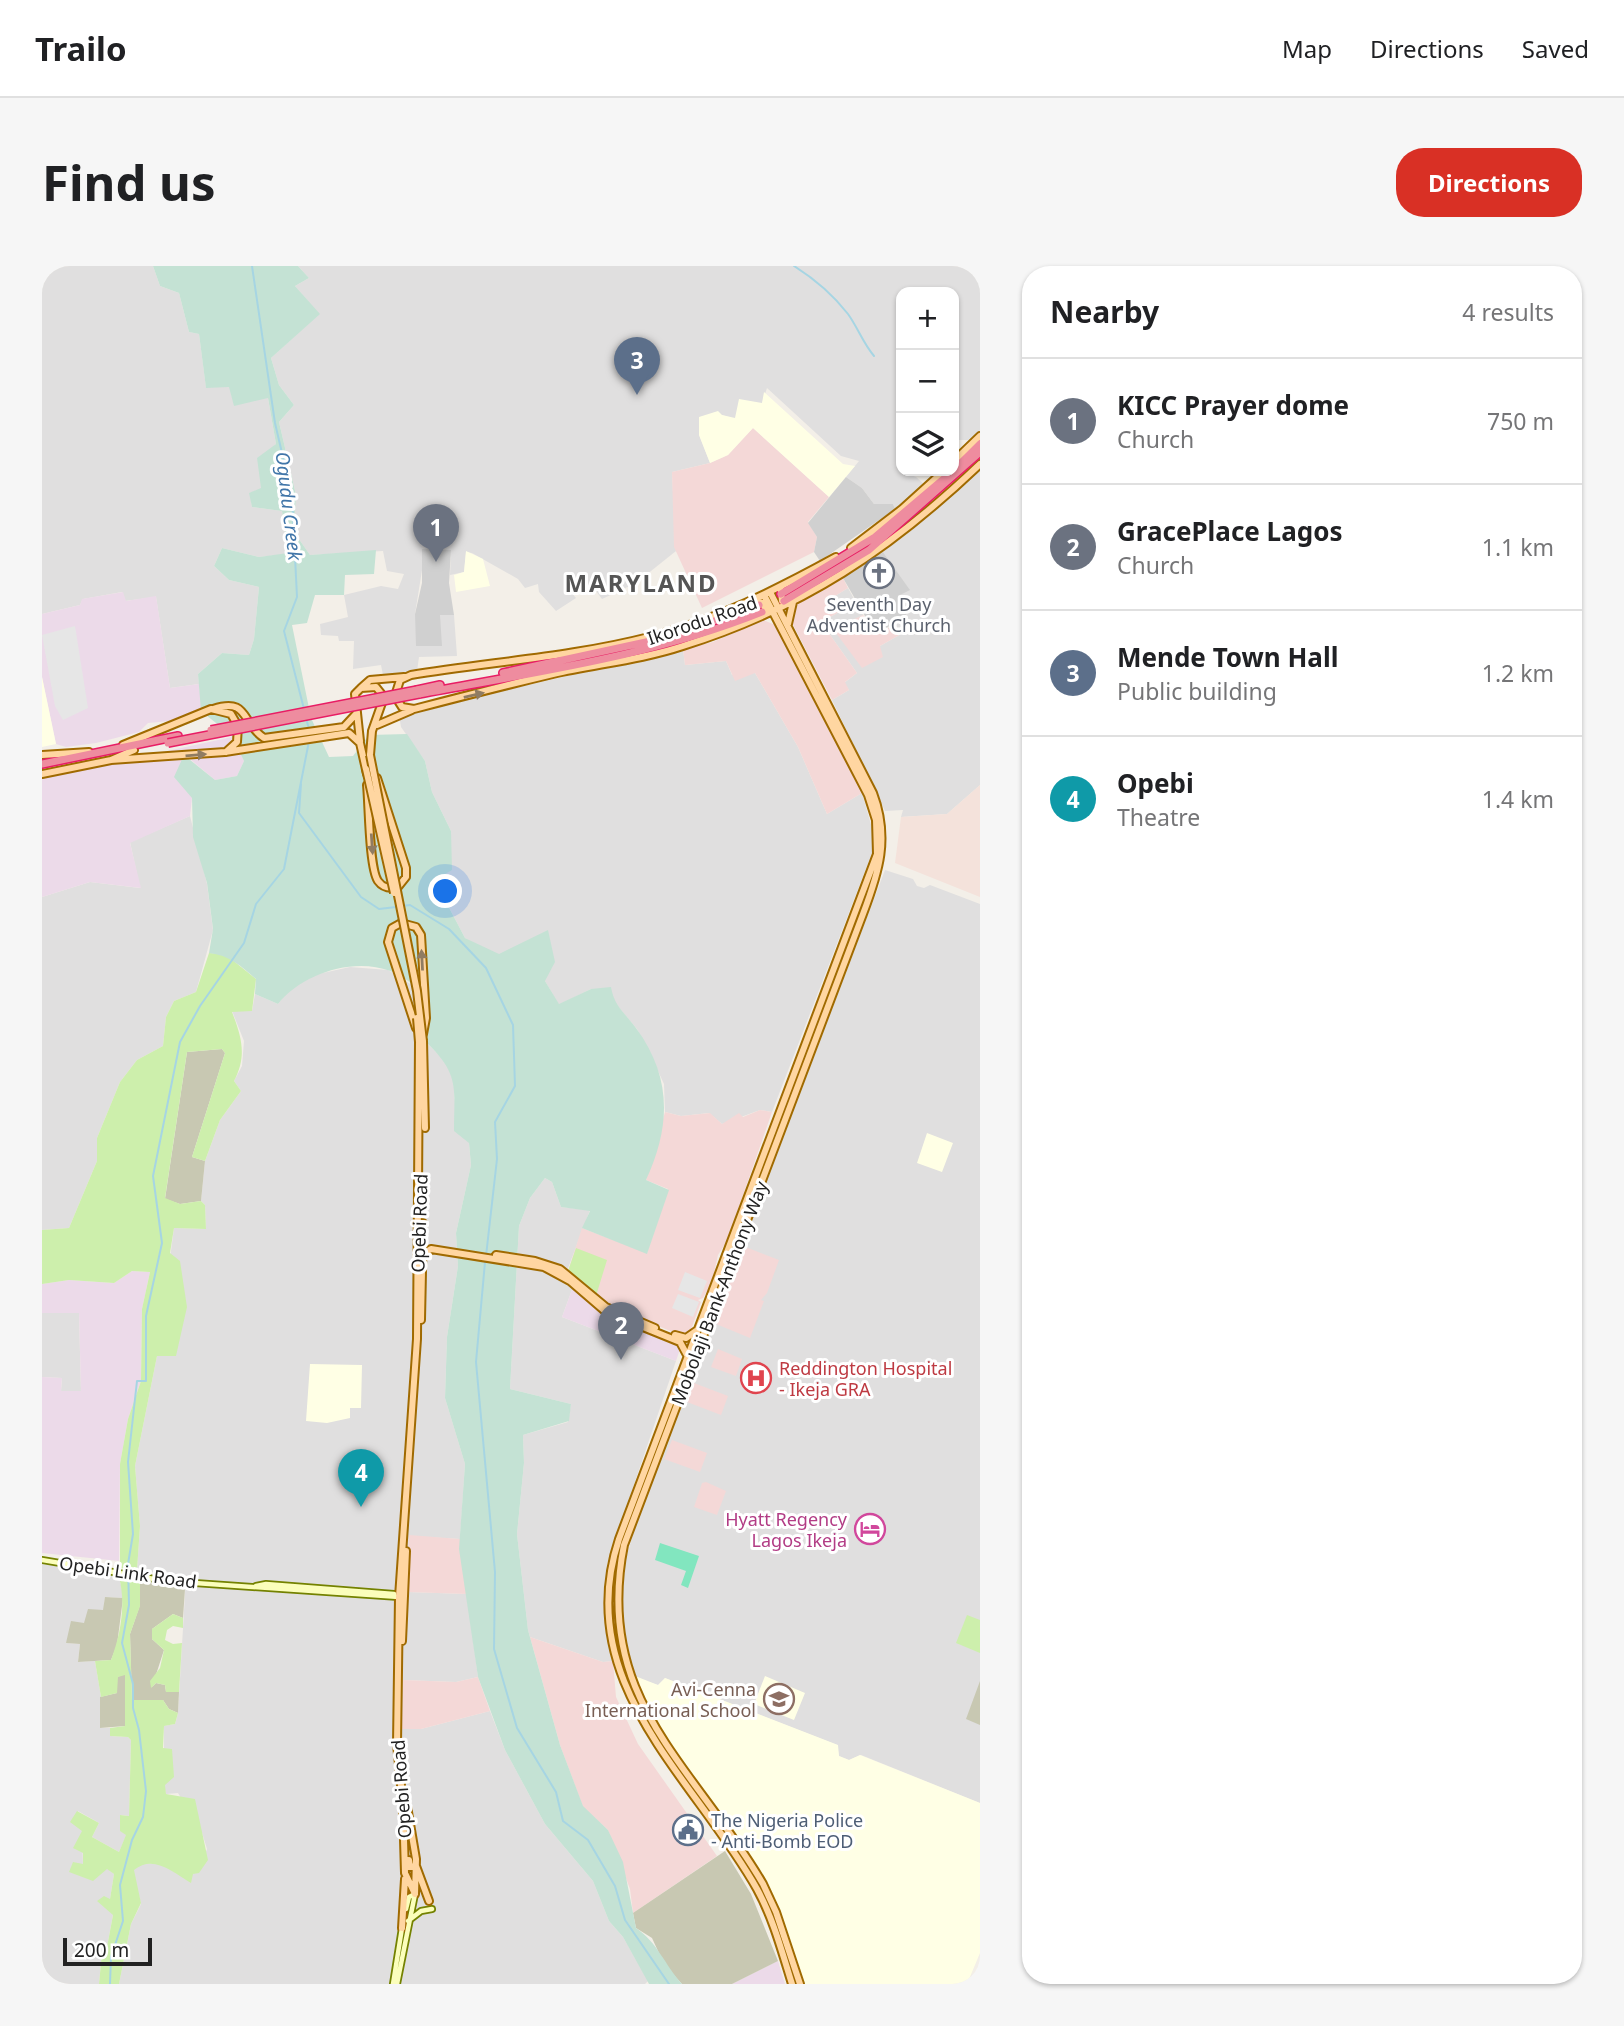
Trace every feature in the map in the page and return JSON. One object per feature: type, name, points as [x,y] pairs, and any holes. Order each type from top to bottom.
[{"type":"highway","name":"Ikorodu Road","points":[[959,466],[980,444]]},
{"type":"highway","name":"Ikorodu Road","points":[[785,596],[869,551],[980,452]]},
{"type":"highway","name":"Ikorodu Road","points":[[785,596],[876,537],[948,476]]},
{"type":"highway","name":"Ikorodu Road","points":[[418,692],[538,664],[620,649],[690,631],[759,608]]},
{"type":"highway","name":"Ikorodu Road","points":[[42,765],[109,750],[631,653],[687,639],[759,608]]},
{"type":"highway","points":[[606,646],[620,649]]},
{"type":"highway","points":[[614,663],[631,653]]},
{"type":"highway","points":[[538,664],[561,654]]},
{"type":"highway","points":[[529,673],[554,674]]},
{"type":"highway","name":"Ikorodu Road","points":[[42,765],[134,750],[168,741]]},
{"type":"main road","points":[[959,456],[980,436]]},
{"type":"main road","name":"Ikorodu Road","points":[[376,726],[413,709],[554,674],[682,647],[759,608],[767,594],[785,596],[848,573],[884,548],[980,464]]},
{"type":"main road","name":"Ikorodu Road","points":[[360,688],[370,680],[561,654],[606,646],[759,608],[776,610],[785,596],[902,509],[938,476]]},
{"type":"main road","name":"Mobolaji Bank-Anthony Way","points":[[767,594],[877,804],[883,836],[879,872],[860,913],[725,1265],[716,1277],[619,1539],[610,1588],[611,1633],[623,1685],[639,1718],[664,1754],[678,1766],[763,1884],[776,1912],[800,1984]]},
{"type":"main road","points":[[785,596],[785,626]]},
{"type":"main road","points":[[759,608],[785,626]]},
{"type":"main road","points":[[404,677],[396,687],[395,696],[402,706],[413,709]]},
{"type":"main road","points":[[358,741],[355,694],[360,688],[376,687],[384,697],[367,755]]},
{"type":"main road","points":[[109,750],[162,731],[211,709],[232,705],[241,709],[255,732],[264,738],[345,727],[356,714]]},
{"type":"main road","points":[[211,709],[231,714],[238,726],[237,742],[225,752]]},
{"type":"main road","points":[[111,760],[225,752],[349,733],[358,741],[367,755],[370,769],[421,1038]]},
{"type":"main road","name":"Ikorodu Road","points":[[42,755],[109,750]]},
{"type":"main road","name":"Ikorodu Road","points":[[42,774],[111,760],[134,750]]},
{"type":"main road","points":[[370,769],[406,868],[404,882],[393,888],[380,884],[373,870],[370,769]]},
{"type":"main road","points":[[370,769],[421,1038]]},
{"type":"main road","points":[[401,923],[416,927],[421,934],[426,1018],[421,1038],[388,942],[392,928],[401,923]]},
{"type":"main road","name":"Opebi Road","points":[[415,1894],[416,1866],[400,1744],[398,1596],[423,1256],[426,1083],[421,1038]]},
{"type":"main road","name":"Opebi Road","points":[[415,1894],[405,1873],[397,1751],[398,1596],[406,1473],[414,1410],[419,1311],[421,1038]]},
{"type":"main road","points":[[423,1241],[437,1248],[535,1263],[573,1277],[606,1307],[618,1313],[682,1338],[691,1336],[697,1330]]},
{"type":"main road","points":[[423,1256],[427,1250],[437,1248]]},
{"type":"main road","points":[[535,1263],[565,1277],[606,1312],[680,1342],[687,1350],[687,1358]]},
{"type":"main road","name":"Mobolaji Bank-Anthony Way","points":[[725,1265],[724,1280],[624,1545],[617,1584],[618,1631],[626,1667],[643,1706],[758,1891],[792,1984]]},
{"type":"main road","points":[[716,1277],[722,1274],[724,1280]]},
{"type":"main road","name":"Opebi Link Road","points":[[42,1559],[155,1580],[398,1596]]},
{"type":"main road","points":[[664,1754],[672,1756],[671,1748]]},
{"type":"main road","points":[[405,1844],[409,1866],[416,1866],[429,1901]]},
{"type":"main road","points":[[402,1928],[405,1873]]},
{"type":"main road","points":[[395,1984],[415,1894]]},
{"type":"main road","points":[[395,1984],[407,1901],[415,1894]]},
{"type":"main road","points":[[408,1921],[421,1911],[432,1909]]},
{"type":"shaded area","points":[[42,266],[153,266],[160,286],[179,293],[189,332],[199,334],[206,387],[229,387],[268,398],[276,444],[266,454],[261,489],[250,493],[252,507],[282,511],[288,554],[259,557],[222,548],[214,566],[229,580],[259,587],[254,639],[249,655],[222,653],[198,674],[199,684],[170,688],[156,597],[125,601],[122,592],[83,599],[80,605],[42,614]]},
{"type":"shaded area","points":[[153,266],[298,266],[309,278],[295,286],[320,314],[271,358],[279,385],[294,405],[279,422],[296,495],[294,532],[310,555],[376,550],[374,574],[345,575],[344,595],[315,595],[307,623],[292,625],[311,718],[329,757],[353,756],[369,735],[407,734],[425,761],[432,792],[451,831],[452,870],[440,877],[444,898],[465,938],[499,954],[548,930],[555,962],[545,981],[559,1004],[591,989],[611,987],[617,1004],[648,1046],[662,1083],[664,1102],[660,1140],[646,1180],[669,1190],[647,1254],[582,1228],[590,1211],[561,1207],[552,1182],[545,1178],[530,1198],[519,1226],[510,1389],[571,1404],[569,1421],[523,1435],[524,1463],[517,1534],[528,1630],[560,1745],[583,1806],[608,1830],[623,1862],[636,1928],[650,1940],[682,1984],[649,1984],[623,1937],[609,1921],[593,1881],[545,1824],[505,1750],[478,1677],[459,1549],[465,1464],[445,1398],[447,1337],[458,1266],[456,1233],[471,1165],[469,1143],[454,1131],[454,1093],[450,1074],[438,1054],[427,1043],[421,998],[414,986],[399,975],[381,968],[362,966],[324,973],[306,981],[290,991],[278,1004],[255,994],[256,979],[240,966],[223,956],[209,953],[213,929],[207,883],[193,837],[192,798],[174,777],[184,755],[215,780],[237,776],[244,761],[231,735],[201,711],[198,674],[222,653],[249,655],[254,639],[259,587],[229,580],[214,566],[222,548],[259,557],[288,553],[282,511],[252,507],[249,493],[261,488],[257,458],[276,444],[268,398],[234,406],[229,387],[206,388],[199,334],[189,332],[179,293],[160,286]]},
{"type":"shaded area","points":[[298,266],[980,266],[980,431],[972,440],[959,440],[959,287],[896,287],[896,476],[914,476],[925,485],[895,509],[893,504],[874,504],[862,488],[846,477],[859,461],[841,456],[767,388],[762,403],[735,419],[722,415],[699,435],[710,463],[672,472],[676,551],[636,583],[602,599],[593,587],[572,593],[576,598],[556,611],[539,592],[538,584],[525,588],[518,579],[472,553],[466,552],[464,572],[450,575],[451,550],[423,564],[415,614],[454,615],[457,656],[419,657],[417,671],[383,675],[381,665],[353,669],[354,641],[339,641],[338,636],[321,635],[320,624],[348,617],[344,595],[381,586],[398,589],[404,574],[387,571],[383,551],[310,555],[294,532],[296,495],[279,422],[294,405],[279,385],[271,358],[319,314],[295,286],[309,278]]},
{"type":"shaded area","points":[[764,392],[843,464],[855,466],[829,497],[753,428],[728,455],[710,463],[699,435],[699,417],[718,411],[722,415],[735,418],[739,399],[762,403]]},
{"type":"shaded area","points":[[753,428],[829,497],[808,522],[817,537],[814,552],[702,608],[674,547],[672,472],[710,463],[728,455]]},
{"type":"shaded area","points":[[980,465],[980,785],[947,814],[901,817],[903,810],[885,811],[832,700],[849,690],[844,683],[857,673],[821,622],[839,612],[835,596],[848,588],[863,615],[833,630],[880,646],[901,634],[895,624],[907,614],[898,596],[909,589],[883,552]]},
{"type":"shaded area","points":[[846,477],[862,488],[874,504],[893,504],[895,509],[820,561],[814,552],[817,537],[808,523]]},
{"type":"shaded area","points":[[422,549],[451,550],[449,583],[454,615],[440,615],[442,646],[416,646],[415,614],[422,583]]},
{"type":"shaded area","points":[[466,551],[483,559],[490,586],[456,592],[454,575],[464,572]]},
{"type":"shaded area","points":[[883,552],[910,590],[898,596],[907,614],[876,635],[843,578]]},
{"type":"shaded area","points":[[843,578],[848,588],[835,596],[839,612],[821,622],[857,673],[845,682],[849,690],[832,700],[790,619],[797,604]]},
{"type":"shaded area","points":[[123,592],[126,601],[156,596],[170,688],[199,684],[203,718],[148,723],[139,732],[96,743],[66,747],[56,744],[42,677],[42,614],[80,605],[82,599]]},
{"type":"shaded area","points":[[863,615],[876,635],[895,624],[901,634],[880,646],[883,657],[862,668],[833,629]]},
{"type":"shaded area","points":[[763,620],[778,626],[862,793],[827,814],[798,747],[755,673],[735,681],[726,661],[685,665],[683,649],[713,642]]},
{"type":"shaded area","points":[[75,626],[88,708],[63,720],[55,706],[42,635]]},
{"type":"shaded area","points":[[683,649],[685,665],[726,661],[732,675],[755,673],[798,747],[827,814],[862,793],[874,835],[872,853],[772,1112],[760,1110],[722,1124],[709,1113],[681,1116],[665,1112],[664,1084],[637,1029],[614,1002],[591,989],[559,1005],[545,981],[465,938],[444,898],[440,876],[451,831],[432,792],[425,761],[401,727],[399,715]]},
{"type":"shaded area","points":[[42,677],[56,744],[42,747]]},
{"type":"shaded area","points":[[232,737],[244,761],[237,776],[215,780],[185,755],[192,798],[190,816],[130,843],[141,888],[90,882],[42,897],[42,778]]},
{"type":"shaded area","points":[[980,785],[980,897],[895,863],[901,817],[947,814]]},
{"type":"shaded area","points":[[190,816],[207,884],[213,930],[196,992],[174,1001],[166,1017],[163,1046],[137,1060],[120,1082],[97,1138],[97,1161],[69,1228],[42,1230],[42,897],[90,882],[140,888],[130,842]]},
{"type":"shaded area","points":[[885,870],[913,879],[917,886],[924,888],[930,885],[980,904],[980,1803],[861,1755],[849,1760],[839,1756],[837,1745],[665,1678],[658,1685],[632,1677],[619,1610],[621,1576],[635,1527]]},
{"type":"shaded area","points":[[350,967],[388,970],[415,987],[426,1016],[427,1043],[446,1062],[455,1085],[454,1098],[469,1143],[471,1165],[456,1233],[458,1266],[447,1337],[445,1398],[465,1464],[460,1539],[409,1536],[407,1592],[467,1594],[478,1677],[456,1682],[403,1680],[421,1729],[490,1711],[505,1750],[545,1824],[593,1881],[609,1921],[623,1937],[648,1981],[645,1984],[119,1984],[131,1924],[141,1904],[133,1870],[142,1864],[158,1863],[193,1874],[199,1869],[207,1849],[202,1833],[178,1793],[166,1794],[164,1785],[164,1726],[175,1724],[178,1713],[186,1577],[137,1570],[140,1526],[135,1466],[157,1356],[174,1228],[206,1229],[205,1205],[201,1201],[205,1161],[220,1120],[241,1091],[234,1081],[242,1066],[244,1041],[232,1011],[252,1011],[255,994],[278,1004],[289,990],[309,976]]},
{"type":"shaded area","points":[[222,1049],[225,1053],[192,1157],[205,1161],[201,1201],[180,1204],[165,1199],[187,1052]]},
{"type":"shaded area","points":[[760,1110],[772,1112],[727,1241],[718,1255],[712,1282],[703,1298],[698,1300],[701,1302],[689,1335],[683,1336],[618,1310],[568,1271],[582,1228],[647,1253],[668,1189],[646,1180],[665,1112],[681,1116],[710,1113],[722,1124],[739,1113],[743,1117]]},
{"type":"shaded area","points":[[927,1133],[953,1143],[942,1172],[917,1163]]},
{"type":"shaded area","points":[[545,1178],[552,1182],[561,1207],[590,1210],[564,1279],[573,1287],[562,1317],[676,1361],[607,1564],[606,1614],[613,1661],[603,1662],[530,1637],[528,1630],[517,1534],[524,1463],[523,1435],[568,1422],[571,1404],[510,1389],[519,1226],[530,1198]]},
{"type":"shaded area","points":[[743,1246],[779,1260],[767,1293],[761,1300],[764,1301],[750,1338],[716,1324]]},
{"type":"shaded area","points":[[132,1271],[150,1272],[142,1309],[141,1381],[128,1419],[120,1464],[119,1561],[42,1553],[42,1377],[62,1378],[61,1391],[81,1391],[79,1313],[42,1313],[42,1284],[69,1280],[114,1283]]},
{"type":"shaded area","points":[[685,1272],[707,1281],[700,1298],[678,1290]]},
{"type":"shaded area","points":[[573,1287],[609,1316],[681,1346],[676,1361],[562,1317]]},
{"type":"shaded area","points":[[678,1294],[699,1302],[693,1317],[672,1308]]},
{"type":"shaded area","points":[[42,1313],[79,1313],[81,1392],[61,1391],[62,1378],[42,1377]]},
{"type":"shaded area","points":[[718,1349],[742,1359],[736,1376],[711,1367]]},
{"type":"shaded area","points":[[310,1364],[362,1365],[361,1408],[350,1408],[350,1418],[327,1423],[306,1421]]},
{"type":"shaded area","name":"Reddington Hospital - Ikeja GRA","points":[[746,1367],[771,1377],[766,1390],[741,1380]]},
{"type":"shaded area","points":[[694,1383],[728,1396],[721,1415],[687,1402]]},
{"type":"shaded area","points":[[672,1440],[707,1453],[700,1472],[664,1459]]},
{"type":"shaded area","points":[[706,1482],[726,1491],[717,1515],[694,1507],[702,1483]]},
{"type":"shaded area","points":[[409,1535],[460,1539],[467,1594],[407,1592]]},
{"type":"shaded area","points":[[42,1564],[119,1577],[123,1594],[123,1598],[105,1597],[104,1610],[84,1623],[66,1643],[80,1644],[78,1662],[95,1661],[101,1697],[100,1728],[110,1728],[110,1736],[128,1737],[131,1740],[129,1816],[121,1815],[127,1834],[119,1852],[92,1837],[99,1823],[78,1811],[82,1831],[83,1864],[70,1872],[107,1868],[114,1874],[110,1899],[113,1915],[107,1947],[102,1952],[99,1984],[42,1984]]},
{"type":"shaded area","points":[[140,1580],[185,1589],[183,1618],[173,1614],[152,1629],[152,1639],[164,1650],[152,1687],[156,1683],[165,1685],[166,1692],[179,1692],[178,1713],[169,1709],[163,1700],[132,1701],[130,1634],[140,1605]]},
{"type":"shaded area","points":[[105,1597],[123,1598],[117,1645],[111,1660],[78,1662],[80,1644],[66,1643],[71,1621],[84,1623],[88,1609],[103,1610]]},
{"type":"shaded area","points":[[530,1637],[603,1662],[613,1661],[616,1697],[638,1744],[717,1856],[633,1913],[630,1889],[608,1830],[583,1807],[560,1745]]},
{"type":"shaded area","points":[[125,1674],[125,1726],[100,1728],[100,1697],[117,1693],[117,1677]]},
{"type":"shaded area","name":"Avi-Cenna International School","points":[[765,1676],[805,1693],[794,1720],[754,1704]]},
{"type":"shaded area","points":[[478,1677],[490,1711],[421,1729],[402,1729],[403,1680],[456,1682]]},
{"type":"shaded area","points":[[632,1677],[658,1685],[665,1678],[838,1745],[839,1756],[849,1760],[860,1755],[980,1803],[980,1953],[967,1984],[803,1984],[778,1908],[766,1883],[650,1713]]},
{"type":"shaded area","points":[[980,1681],[980,1725],[966,1719]]},
{"type":"shaded area","points":[[725,1851],[751,1894],[778,1961],[732,1984],[682,1984],[664,1964],[652,1938],[636,1928],[633,1913]]},
{"type":"shaded area","points":[[778,1961],[785,1984],[732,1984]]},
{"type":"green space","points":[[209,953],[225,954],[256,979],[252,1011],[232,1012],[242,1047],[241,1063],[234,1081],[241,1091],[220,1120],[205,1161],[192,1157],[225,1053],[222,1049],[187,1052],[165,1198],[180,1204],[201,1201],[205,1205],[206,1229],[174,1228],[170,1253],[180,1261],[187,1307],[176,1356],[157,1356],[135,1466],[140,1526],[137,1570],[120,1568],[120,1464],[128,1419],[141,1381],[142,1309],[150,1272],[132,1271],[114,1283],[69,1280],[42,1284],[42,1230],[69,1228],[97,1161],[97,1138],[120,1082],[137,1060],[163,1046],[166,1017],[174,1001],[196,992]]},
{"type":"green space","points":[[576,1248],[607,1260],[596,1296],[568,1271]]},
{"type":"green space","points":[[660,1543],[699,1556],[688,1588],[681,1585],[686,1571],[655,1560]]},
{"type":"green space","points":[[119,1577],[140,1580],[140,1606],[130,1634],[132,1700],[163,1700],[169,1709],[178,1713],[175,1724],[164,1726],[163,1748],[172,1749],[174,1777],[165,1785],[166,1794],[195,1799],[208,1860],[199,1873],[193,1874],[191,1883],[156,1864],[148,1864],[134,1870],[141,1903],[131,1924],[119,1984],[99,1984],[102,1952],[107,1947],[113,1915],[97,1901],[104,1896],[110,1899],[114,1874],[107,1869],[93,1881],[69,1872],[73,1862],[83,1864],[83,1853],[73,1848],[82,1831],[70,1822],[77,1811],[99,1823],[92,1837],[119,1852],[126,1835],[120,1831],[120,1815],[129,1816],[131,1740],[128,1737],[110,1736],[110,1728],[125,1726],[125,1675],[118,1677],[117,1693],[101,1697],[95,1661],[111,1660],[117,1640],[122,1608]]},
{"type":"green space","points":[[173,1614],[183,1618],[183,1628],[173,1626],[167,1630],[165,1640],[173,1644],[182,1643],[179,1692],[166,1692],[165,1685],[156,1683],[151,1688],[150,1681],[160,1668],[164,1650],[152,1639],[152,1629]]},
{"type":"green space","points":[[967,1615],[980,1620],[980,1653],[956,1643]]},
{"type":"waterway","name":"Ogudu Creek","points":[[252,266],[275,423],[292,496],[297,597],[284,631],[304,709]]},
{"type":"waterway","points":[[794,266],[823,288],[842,307],[874,356]]},
{"type":"waterway","name":"Ogudu Creek","points":[[306,718],[309,729]]},
{"type":"waterway","points":[[110,1984],[111,1957],[123,1921],[120,1885],[132,1840],[143,1817],[146,1791],[139,1730],[133,1708],[133,1684],[122,1643],[129,1605],[128,1564],[133,1534],[128,1462],[137,1381],[146,1381],[146,1316],[162,1243],[153,1176],[180,1042],[200,1006],[244,943],[256,904],[284,869],[309,741]]},
{"type":"waterway","points":[[301,784],[299,813],[361,897],[379,909],[396,907]]},
{"type":"waterway","points":[[402,906],[410,905],[449,929],[486,968],[513,1025],[515,1086],[495,1122],[497,1159],[486,1256]]},
{"type":"waterway","points":[[485,1262],[476,1362],[495,1572],[494,1649],[517,1728],[556,1792],[563,1821],[588,1840],[615,1886],[625,1920],[669,1984]]},
{"type":"place","name":"Mende Town Hall","points":[[637,395]]},
{"type":"place","name":"KICC Prayer dome","points":[[436,562]]},
{"type":"place","name":"Seventh Day Adventist Church","points":[[879,573]]},
{"type":"place","name":"GracePlace Lagos","points":[[621,1360]]},
{"type":"place","name":"Reddington Hospital - Ikeja GRA","points":[[756,1378]]},
{"type":"place","name":"Opebi","points":[[361,1507]]},
{"type":"place","name":"Hyatt Regency Lagos Ikeja","points":[[870,1529]]},
{"type":"place","name":"Avi-Cenna International School","points":[[779,1699]]},
{"type":"place","name":"The Nigeria Police - Anti-Bomb EOD","points":[[688,1830]]},
{"type":"district","name":"MARYLAND","points":[[641,582]]}]
